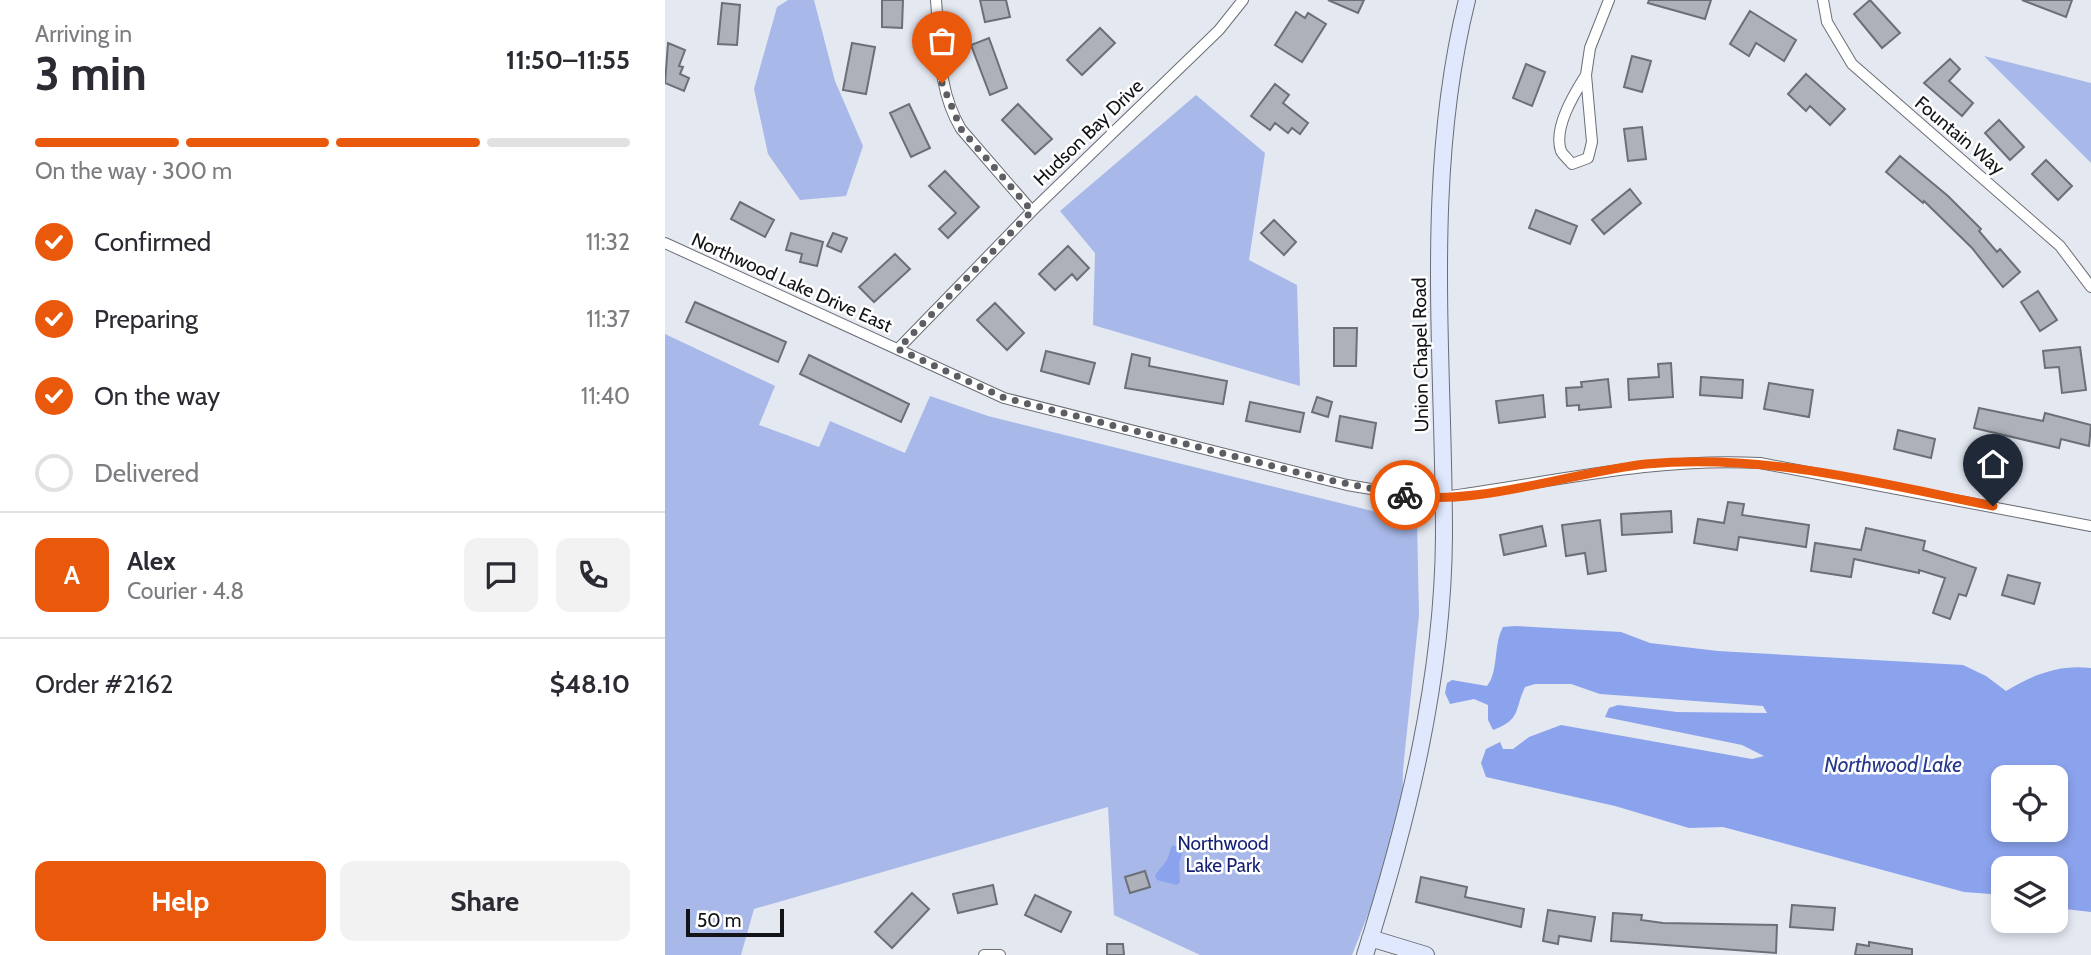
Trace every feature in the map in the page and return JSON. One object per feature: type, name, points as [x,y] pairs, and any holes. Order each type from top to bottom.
[{"type":"street","points":[[936,0],[942,83],[952,114],[968,138],[1032,211]]},
{"type":"street","name":"Hudson Bay Drive","points":[[898,349],[1032,211],[1219,30],[1243,0]]},
{"type":"street","name":"Union Chapel Road","points":[[1365,955],[1410,797],[1429,702],[1442,563],[1439,206],[1448,96],[1467,0]]},
{"type":"street","points":[[1586,75],[1574,94],[1560,137],[1561,152],[1572,164],[1588,158],[1592,142],[1586,75],[1590,48],[1609,0]]},
{"type":"street","name":"Fountain Way","points":[[1822,0],[1827,22],[1852,64],[2060,246],[2091,287]]},
{"type":"street","name":"Northwood Lake Drive East","points":[[665,243],[839,325],[898,349],[974,387],[1051,412],[1347,485],[1419,497],[1443,497],[1615,469],[1711,460],[1760,463],[1825,474],[2091,526]]},
{"type":"street","points":[[1370,938],[1426,955]]},
{"type":"street","points":[[983,955],[1000,955]]},
{"type":"green space","points":[[788,0],[814,0],[835,81],[863,146],[846,196],[800,200],[768,154],[754,89],[777,7]]},
{"type":"green space","points":[[1984,56],[2091,83],[2091,163]]},
{"type":"green space","points":[[1196,95],[1265,153],[1249,260],[1297,285],[1300,386],[1093,325],[1095,253],[1060,211]]},
{"type":"green space","name":"Northwood Lake Park","points":[[665,334],[775,386],[759,425],[819,447],[830,421],[905,453],[930,396],[988,416],[1417,522],[1419,615],[1403,770],[1402,828],[1352,955],[1200,955],[1114,915],[1108,807],[754,909],[741,955],[665,955]]},
{"type":"water","name":"Northwood Lake","points":[[1515,626],[1621,632],[1650,643],[1718,651],[1963,665],[1986,676],[2006,691],[2026,680],[2057,669],[2091,668],[2091,912],[2068,909],[2068,856],[1991,856],[1991,894],[1964,892],[1723,827],[1689,828],[1615,806],[1486,777],[1481,763],[1486,749],[1500,742],[1503,749],[1513,749],[1529,737],[1561,725],[1752,759],[1764,756],[1742,745],[1605,717],[1609,708],[1618,705],[1677,712],[1767,713],[1763,706],[1600,694],[1571,684],[1535,684],[1525,687],[1513,718],[1493,730],[1488,720],[1488,705],[1474,699],[1450,704],[1445,693],[1447,683],[1452,680],[1487,686],[1493,673],[1503,627]]},
{"type":"water","points":[[1172,845],[1184,849],[1179,863],[1180,882],[1177,885],[1157,880],[1155,875],[1167,860]]},
{"type":"building","points":[[882,0],[903,0],[902,28],[882,27]]},
{"type":"building","points":[[980,0],[1006,0],[1010,17],[985,22]]},
{"type":"building","points":[[1328,0],[1364,0],[1358,13]]},
{"type":"building","points":[[1649,0],[1711,0],[1705,19],[1648,3]]},
{"type":"building","points":[[1870,0],[1900,33],[1882,48],[1854,14]]},
{"type":"building","points":[[2022,0],[2072,0],[2066,17]]},
{"type":"building","points":[[722,3],[740,5],[737,45],[718,44]]},
{"type":"building","points":[[1750,11],[1796,40],[1784,61],[1756,43],[1749,56],[1730,44]]},
{"type":"building","points":[[1296,12],[1305,18],[1308,13],[1326,24],[1302,62],[1275,45]]},
{"type":"building","points":[[1100,28],[1115,43],[1082,75],[1067,60]]},
{"type":"building","points":[[989,38],[1007,88],[990,95],[971,45]]},
{"type":"building","points":[[668,43],[685,50],[679,66],[683,67],[680,74],[689,78],[684,91],[665,83]]},
{"type":"building","points":[[852,43],[875,47],[866,94],[843,90]]},
{"type":"building","points":[[1632,56],[1651,61],[1642,92],[1624,87]]},
{"type":"building","points":[[1950,59],[1960,69],[1949,81],[1973,103],[1962,116],[1924,83]]},
{"type":"building","points":[[1526,64],[1545,72],[1532,106],[1513,98]]},
{"type":"building","points":[[1806,74],[1845,109],[1830,125],[1810,106],[1806,111],[1788,94]]},
{"type":"building","points":[[1275,84],[1289,95],[1283,103],[1308,123],[1300,134],[1292,128],[1288,133],[1275,123],[1270,130],[1251,116]]},
{"type":"building","points":[[909,104],[930,148],[911,157],[890,113]]},
{"type":"building","points":[[1018,104],[1052,139],[1035,154],[1002,120]]},
{"type":"building","points":[[1999,120],[2024,147],[2010,160],[1985,133]]},
{"type":"building","points":[[1642,127],[1646,159],[1628,161],[1624,129]]},
{"type":"building","points":[[1900,156],[1948,196],[1981,229],[1979,231],[1997,252],[2000,249],[2020,272],[2003,287],[1972,248],[1924,201],[1923,203],[1886,172]]},
{"type":"building","points":[[2046,160],[2072,186],[2058,200],[2032,174]]},
{"type":"building","points":[[945,171],[979,207],[948,238],[939,229],[956,213],[929,186]]},
{"type":"building","points":[[1630,189],[1641,203],[1604,234],[1592,220]]},
{"type":"building","points":[[740,202],[774,220],[765,237],[731,219]]},
{"type":"building","points":[[1536,210],[1577,226],[1570,244],[1529,228]]},
{"type":"building","points":[[1274,220],[1296,242],[1284,255],[1261,233]]},
{"type":"building","points":[[791,233],[823,242],[817,266],[800,262],[802,254],[786,250]]},
{"type":"building","points":[[833,233],[847,238],[841,252],[827,246]]},
{"type":"building","points":[[1068,246],[1089,268],[1077,280],[1072,274],[1055,290],[1039,274]]},
{"type":"building","points":[[895,254],[910,269],[874,302],[859,287]]},
{"type":"building","points":[[2038,291],[2057,320],[2040,331],[2021,302]]},
{"type":"building","points":[[695,302],[786,342],[778,362],[686,322]]},
{"type":"building","points":[[995,303],[1024,333],[1007,350],[977,320]]},
{"type":"building","points":[[1334,328],[1357,328],[1356,366],[1334,366]]},
{"type":"building","points":[[2080,347],[2086,390],[2062,393],[2059,367],[2045,368],[2043,351]]},
{"type":"building","points":[[1046,351],[1095,363],[1089,384],[1041,371]]},
{"type":"building","points":[[1132,354],[1150,358],[1149,366],[1227,381],[1223,404],[1125,388]]},
{"type":"building","points":[[809,355],[909,404],[901,422],[800,374]]},
{"type":"building","points":[[1671,363],[1673,397],[1629,400],[1628,379],[1659,377],[1658,364]]},
{"type":"building","points":[[1701,377],[1743,380],[1742,398],[1700,395]]},
{"type":"building","points":[[1608,379],[1611,407],[1579,410],[1579,405],[1567,406],[1566,388],[1582,387],[1581,382]]},
{"type":"building","points":[[1769,383],[1813,390],[1809,417],[1764,409]]},
{"type":"building","points":[[1543,395],[1545,417],[1499,423],[1496,401]]},
{"type":"building","points":[[1317,397],[1332,402],[1328,417],[1312,412]]},
{"type":"building","points":[[1250,402],[1304,413],[1300,432],[1246,421]]},
{"type":"building","points":[[1979,408],[2043,421],[2045,413],[2091,425],[2089,446],[2061,439],[2059,448],[1974,428]]},
{"type":"building","points":[[1340,416],[1376,423],[1372,448],[1336,441]]},
{"type":"building","points":[[1898,430],[1935,439],[1931,458],[1894,449]]},
{"type":"building","points":[[1728,502],[1744,504],[1742,515],[1809,525],[1806,547],[1739,537],[1737,550],[1694,543],[1698,519],[1724,523]]},
{"type":"building","points":[[1671,511],[1672,532],[1622,535],[1621,514]]},
{"type":"building","points":[[1600,520],[1606,571],[1588,574],[1585,553],[1566,556],[1562,525]]},
{"type":"building","points":[[1542,526],[1546,546],[1504,555],[1500,535]]},
{"type":"building","points":[[1866,528],[1925,541],[1923,550],[1976,568],[1966,596],[1959,594],[1950,619],[1933,613],[1945,578],[1919,570],[1919,573],[1854,559],[1851,577],[1811,571],[1815,543],[1861,550]]},
{"type":"building","points":[[2008,575],[2040,583],[2034,604],[2002,595]]},
{"type":"building","points":[[1145,871],[1150,887],[1130,893],[1125,877]]},
{"type":"building","points":[[1421,877],[1467,887],[1465,897],[1524,909],[1521,927],[1416,902]]},
{"type":"building","points":[[993,885],[997,904],[958,913],[953,894]]},
{"type":"building","points":[[912,893],[929,909],[892,948],[875,932]]},
{"type":"building","points":[[1035,895],[1071,912],[1061,932],[1025,915]]},
{"type":"building","points":[[1792,905],[1835,908],[1833,930],[1790,927]]},
{"type":"building","points":[[1548,910],[1595,917],[1591,941],[1559,936],[1558,944],[1543,941]]},
{"type":"building","points":[[1613,913],[1642,915],[1641,920],[1663,923],[1777,925],[1776,953],[1611,941]]},
{"type":"building","points":[[1869,942],[1912,949],[1912,955],[1855,955],[1857,944],[1869,946]]},
{"type":"building","points":[[1107,944],[1123,944],[1124,955],[1107,955]]},
{"type":"way so far","points":[[942,83],[952,114],[961,129],[1032,211],[898,349],[974,387],[1051,412],[1347,485],[1405,495]]},
{"type":"route","points":[[1405,495],[1443,497],[1647,464],[1711,460],[1760,463],[1993,506]]}]
